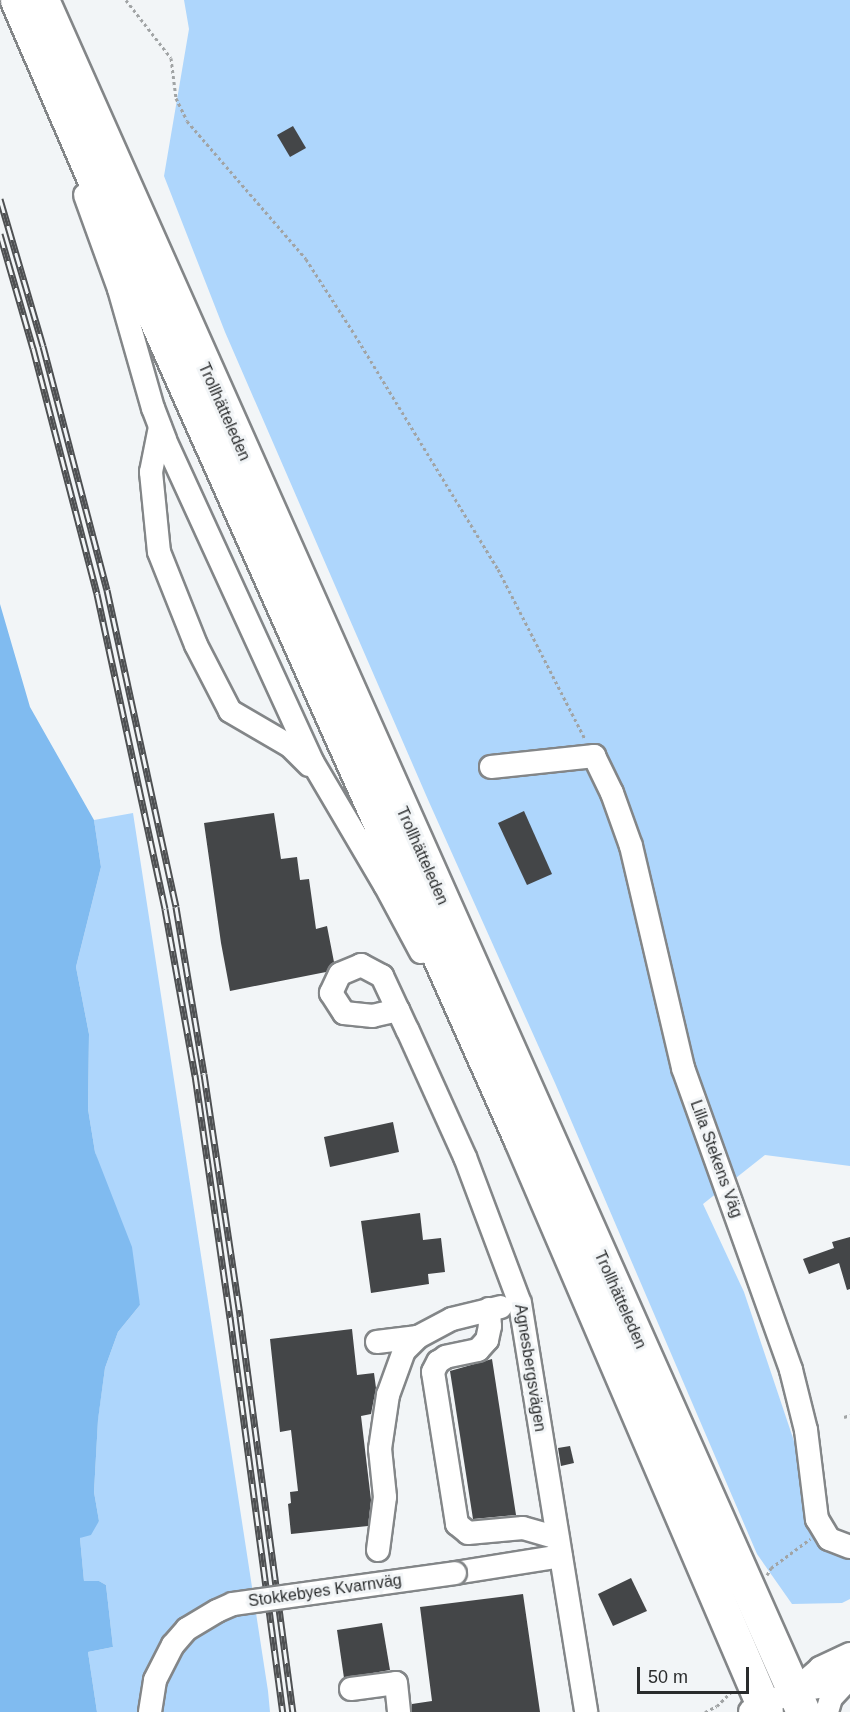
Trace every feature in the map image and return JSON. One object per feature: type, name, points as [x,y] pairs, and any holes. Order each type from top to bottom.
[{"type":"highway","name":"Trollhätteleden","points":[[16,0],[561,1233],[759,1710]]},
{"type":"highway","name":"Trollhätteleden","points":[[42,0],[798,1701]]},
{"type":"street","points":[[52,82],[57,126],[113,272],[160,427],[322,782],[376,869],[424,957],[538,1212],[561,1233]]},
{"type":"street","points":[[160,427],[151,472],[159,552],[174,593],[214,683],[230,711],[297,752],[322,782]]},
{"type":"street","points":[[491,767],[594,756]]},
{"type":"street","name":"Lilla Stekens Väg","points":[[594,756],[612,794],[631,846],[683,1068],[791,1370],[807,1430],[813,1507],[821,1531]]},
{"type":"street","name":"Agnesbergsvägen","points":[[398,1010],[465,1157],[520,1303],[559,1547],[589,1680],[586,1712]]},
{"type":"street","points":[[377,1342],[418,1336],[452,1319],[520,1303]]},
{"type":"street","points":[[489,1309],[490,1326],[487,1340],[478,1350],[446,1356],[438,1362],[433,1372],[457,1524],[468,1533],[524,1528],[559,1547]]},
{"type":"street","points":[[378,1550],[385,1497],[380,1449],[388,1395],[394,1371],[404,1352],[418,1336]]},
{"type":"street","points":[[821,1531],[828,1539],[850,1547]]},
{"type":"street","name":"Stokkebyes Kvarnväg","points":[[150,1712],[155,1680],[173,1645],[187,1629],[233,1604],[455,1573],[559,1547]]},
{"type":"street","points":[[798,1701],[820,1668],[850,1654]]},
{"type":"street","points":[[759,1710],[798,1701],[850,1676]]},
{"type":"street","points":[[827,1712],[831,1698],[850,1676]]},
{"type":"street","points":[[351,1689],[396,1683],[399,1712]]},
{"type":"path","points":[[126,0],[171,58],[176,98],[187,121],[306,259],[355,335],[498,569],[594,756]]},
{"type":"path","points":[[844,1417],[850,1415]]},
{"type":"path","points":[[765,1582],[771,1568],[821,1531]]},
{"type":"shaded area","points":[[184,0],[850,0],[850,1166],[765,1155],[703,1204],[744,1292],[798,1453],[807,1525],[830,1551],[850,1559],[850,1599],[842,1603],[792,1604],[757,1554],[555,1083],[429,802],[225,332],[164,176],[189,29]]},
{"type":"shaded area","points":[[0,604],[30,707],[94,820],[101,867],[76,967],[89,1034],[88,1109],[95,1152],[132,1247],[140,1305],[118,1332],[105,1368],[98,1420],[94,1492],[99,1521],[91,1535],[80,1538],[84,1581],[99,1581],[106,1585],[113,1647],[88,1652],[97,1712],[0,1712]]},
{"type":"shaded area","points":[[133,813],[270,1712],[97,1712],[88,1652],[113,1647],[106,1585],[99,1581],[84,1581],[80,1538],[99,1521],[94,1492],[98,1419],[105,1368],[118,1332],[140,1305],[95,1152],[88,1109],[89,1034],[76,967],[101,867],[94,820]]},
{"type":"building","points":[[293,126],[306,148],[290,157],[277,135]]},
{"type":"building","points":[[524,811],[552,874],[527,885],[498,823]]},
{"type":"building","points":[[274,813],[281,859],[297,857],[300,880],[309,879],[316,929],[327,926],[334,962],[326,972],[230,991],[204,823]]},
{"type":"building","points":[[393,1122],[399,1152],[330,1167],[324,1137]]},
{"type":"building","points":[[420,1213],[423,1240],[441,1238],[445,1272],[428,1274],[429,1284],[371,1293],[361,1221]]},
{"type":"building","points":[[850,1237],[850,1289],[847,1290],[839,1263],[809,1274],[803,1259],[834,1248],[832,1242]]},
{"type":"building","points":[[352,1329],[357,1375],[374,1373],[376,1388],[371,1414],[361,1416],[371,1500],[368,1526],[291,1534],[288,1504],[291,1503],[290,1492],[298,1491],[291,1430],[280,1432],[270,1339]]},
{"type":"building","points":[[492,1359],[516,1515],[473,1519],[450,1371]]},
{"type":"building","points":[[570,1446],[574,1463],[561,1466],[558,1448]]},
{"type":"building","points":[[631,1578],[647,1611],[613,1626],[598,1594]]},
{"type":"building","points":[[523,1594],[540,1712],[412,1712],[412,1704],[432,1701],[420,1607]]},
{"type":"building","points":[[382,1623],[390,1670],[344,1678],[337,1630]]},
{"type":"railway","points":[[0,199],[43,346],[107,590],[176,907],[204,1074],[240,1316],[293,1712]]},
{"type":"railway","points":[[0,234],[33,348],[97,594],[165,909],[195,1075],[283,1712]]}]
